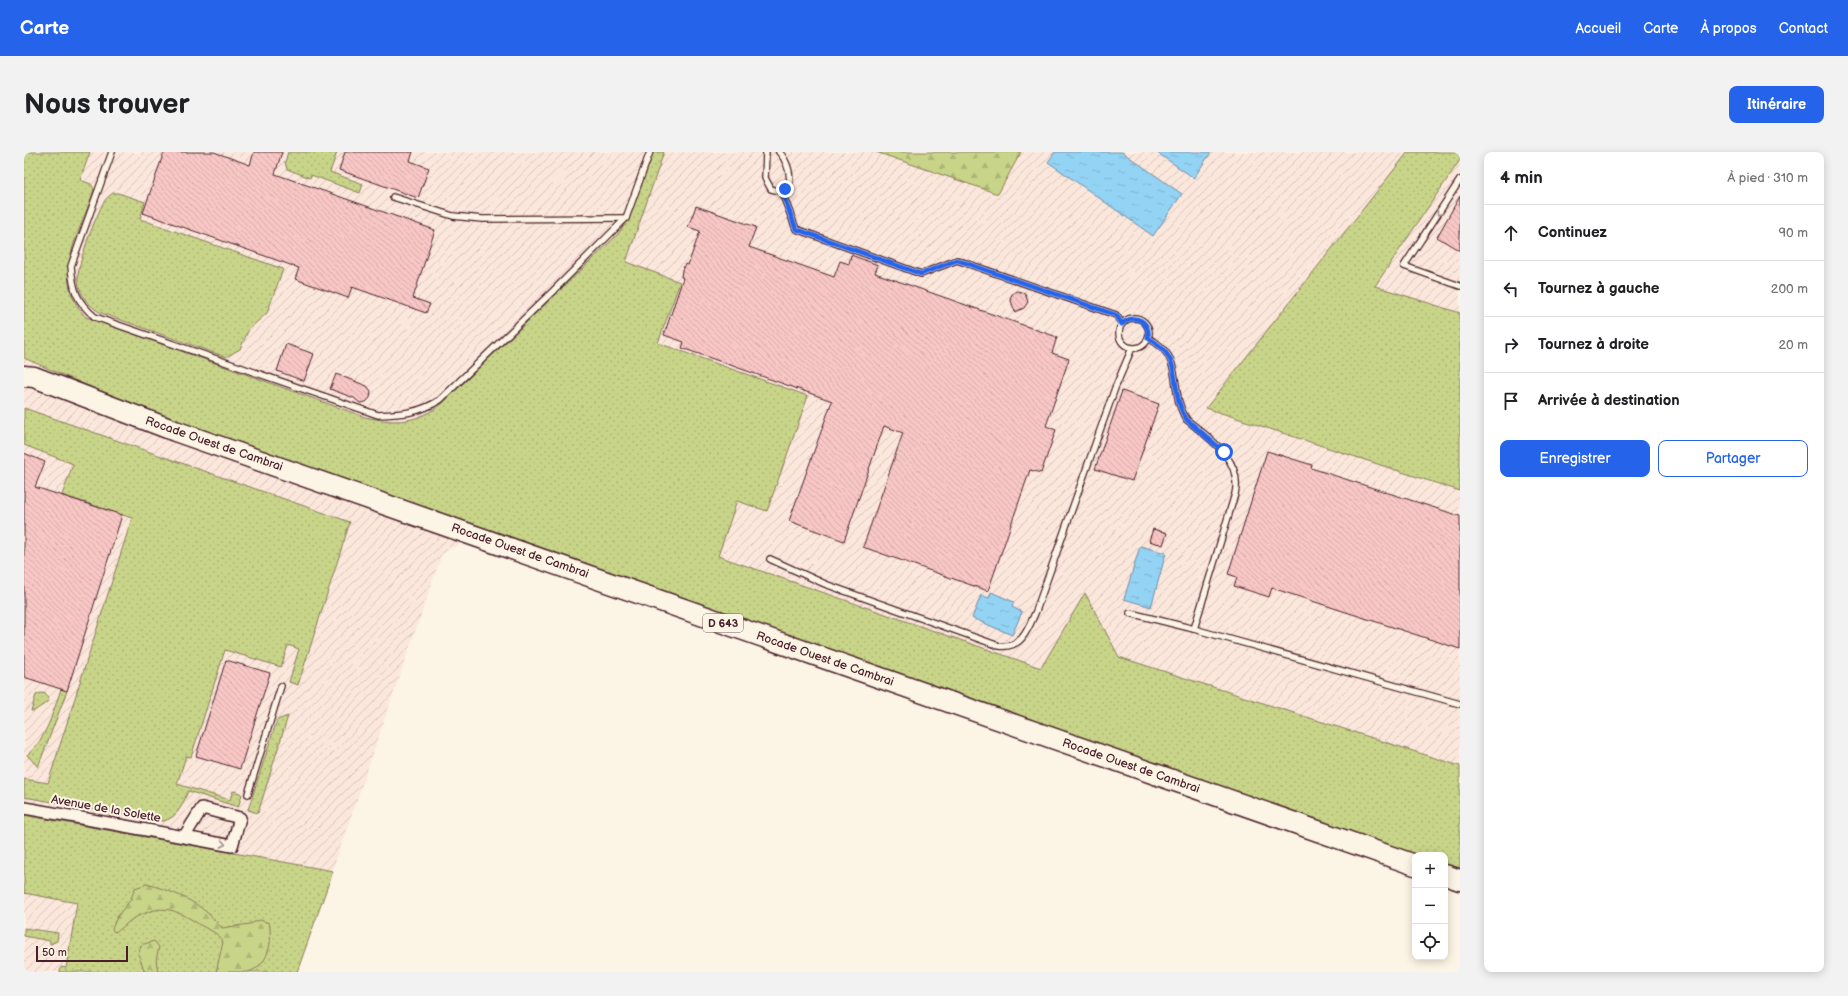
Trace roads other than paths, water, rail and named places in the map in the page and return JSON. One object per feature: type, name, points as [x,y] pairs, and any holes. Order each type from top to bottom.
[{"type":"highway","name":"Rocade Ouest de Cambrai","points":[[27,374],[175,431],[1412,864]]},
{"type":"highway","points":[[1448,876],[1460,880]]},
{"type":"street","name":"Avenue de la Solette","points":[[24,808],[158,831],[184,837],[232,846],[240,818],[202,808],[184,837]]},
{"type":"lane","points":[[112,152],[71,266],[72,286],[79,300],[88,311],[95,317],[378,415],[405,414],[425,409],[440,400],[559,285],[626,218],[650,152]]},
{"type":"lane","points":[[766,152],[765,178],[767,185],[776,191],[781,190],[788,185],[790,170],[787,162],[779,152]]},
{"type":"lane","points":[[1460,180],[1404,266],[1460,286]]},
{"type":"lane","points":[[781,190],[796,229],[921,274],[957,260],[1116,315],[1122,324]]},
{"type":"lane","points":[[393,197],[453,216],[482,219],[626,218]]},
{"type":"lane","points":[[1130,319],[1139,319],[1143,321],[1148,329],[1148,338],[1142,346],[1132,348],[1124,344],[1119,336],[1120,328],[1122,324],[1130,319]]},
{"type":"lane","points":[[1148,338],[1162,348],[1172,363],[1176,378],[1178,401],[1183,414],[1187,420],[1224,452],[1233,467],[1237,481],[1235,494],[1194,629]]},
{"type":"lane","points":[[770,558],[825,584],[910,615],[999,646],[1006,647],[1014,645],[1026,634],[1036,611],[1116,388],[1132,348]]},
{"type":"lane","points":[[1130,613],[1194,629],[1460,704]]},
{"type":"lane","points":[[248,794],[281,686]]},
{"type":"water","points":[[1055,152],[1122,152],[1182,194],[1153,236],[1048,162]]},
{"type":"water","points":[[1156,152],[1211,152],[1194,178]]},
{"type":"water","points":[[1140,546],[1166,553],[1151,607],[1124,599]]},
{"type":"water","points":[[991,592],[1014,602],[1012,607],[1022,612],[1012,635],[972,618],[981,595],[989,598]]}]
